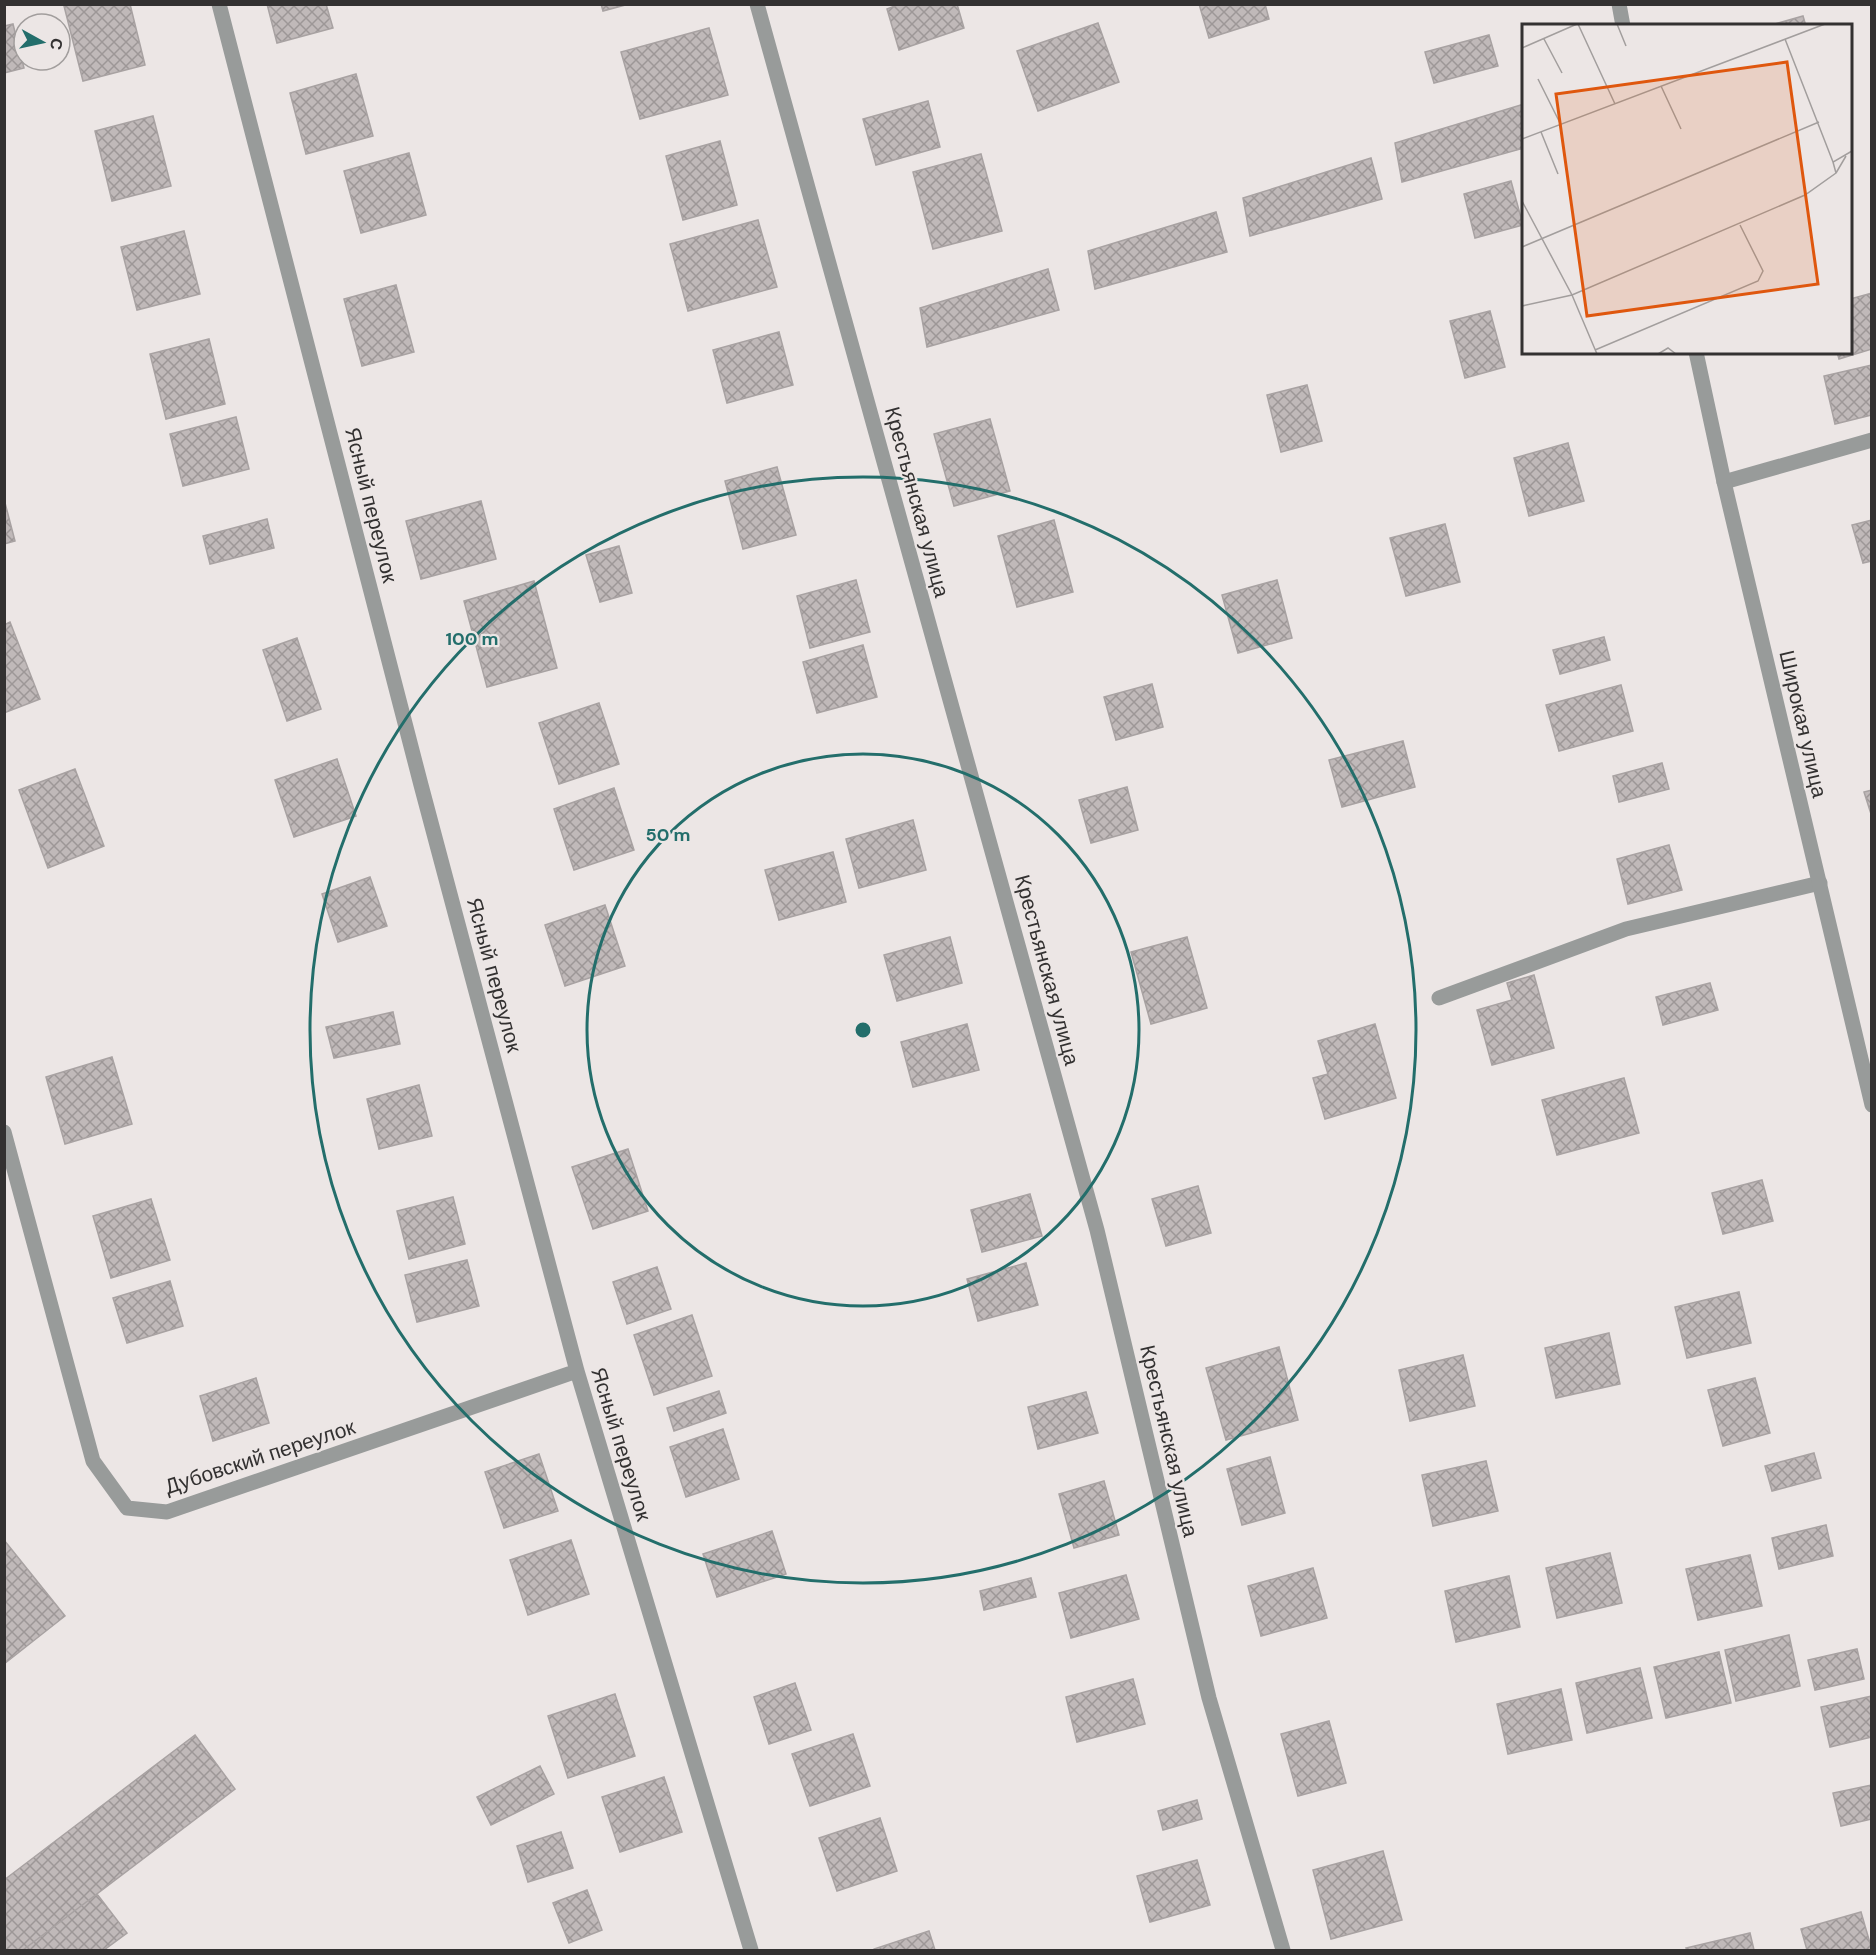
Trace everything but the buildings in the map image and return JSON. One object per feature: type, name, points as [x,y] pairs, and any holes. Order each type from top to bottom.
[{"type":"street","name":"Ясный переулок","points":[[219,4],[418,774],[577,1371],[751,1950]]},
{"type":"street","name":"Крестьянская улица","points":[[757,4],[1096,1230],[1209,1698],[1283,1950]]},
{"type":"street","points":[[1619,4],[1623,24]]},
{"type":"street","name":"Широкая улица","points":[[1696,354],[1724,482],[1872,1105]]},
{"type":"street","points":[[1724,482],[1872,440]]},
{"type":"street","points":[[1439,998],[1626,929],[1820,883]]},
{"type":"street","name":"Дубовский переулок","points":[[4,1132],[93,1461],[127,1508],[167,1512],[577,1371]]}]
